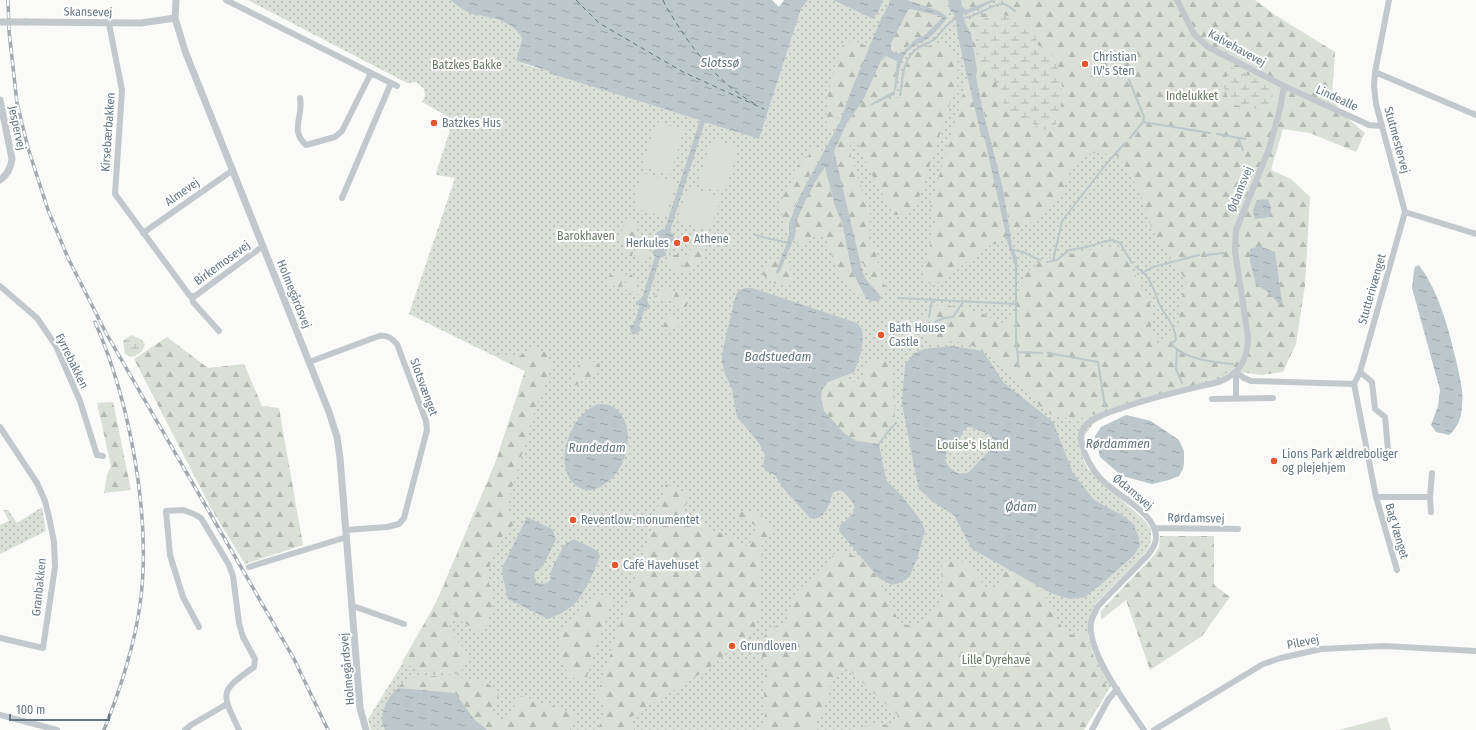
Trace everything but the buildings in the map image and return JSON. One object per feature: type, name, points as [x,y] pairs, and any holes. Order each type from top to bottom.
[{"type":"street","name":"Holmegårdsvej","points":[[176,0],[175,18],[185,50],[310,362],[337,437],[347,533],[360,708],[366,730]]},
{"type":"street","points":[[226,0],[394,84],[342,198]]},
{"type":"street","name":"Kalvehavevej","points":[[1177,0],[1194,34],[1208,47],[1284,86]]},
{"type":"street","name":"Stutmestervej","points":[[1389,0],[1375,72],[1374,86],[1376,104],[1406,212]]},
{"type":"street","name":"Skansevej","points":[[0,22],[109,24],[140,23],[175,18]]},
{"type":"street","name":"Kirsebærbakken","points":[[109,24],[122,90],[115,194],[143,233]]},
{"type":"street","points":[[1375,72],[1476,115]]},
{"type":"street","points":[[300,98],[302,106],[297,127],[300,140],[306,145],[335,137],[342,131],[371,73]]},
{"type":"street","name":"Lindealle","points":[[1284,86],[1369,125],[1382,126]]},
{"type":"street","name":"Ødamsvej","points":[[1144,730],[1106,672],[1096,648],[1092,635],[1091,624],[1093,615],[1098,606],[1148,555],[1154,546],[1156,538],[1155,528],[1146,516],[1101,479],[1084,455],[1080,437],[1084,427],[1091,420],[1145,400],[1219,382],[1236,372],[1244,359],[1248,350],[1248,337],[1235,251],[1236,230],[1269,148],[1280,108],[1284,86]]},
{"type":"street","name":"Jespervej","points":[[0,100],[12,159],[8,174],[0,180]]},
{"type":"street","name":"Almevej","points":[[143,233],[233,170]]},
{"type":"street","points":[[1406,212],[1476,234]]},
{"type":"street","name":"Stutterivænget","points":[[1354,384],[1360,372],[1406,212]]},
{"type":"street","name":"Birkemosevej","points":[[143,233],[192,297],[193,302],[219,331]]},
{"type":"street","name":"Birkemosevej","points":[[192,297],[263,246]]},
{"type":"street","name":"Fyrrebakken","points":[[0,286],[37,318],[56,346],[80,401],[97,455],[103,456]]},
{"type":"street","name":"Slotsvænget","points":[[310,362],[379,336],[386,335],[397,344],[426,420],[427,430],[404,518],[399,524],[347,533]]},
{"type":"street","points":[[1236,372],[1244,378],[1251,380],[1354,384]]},
{"type":"street","name":"Ødamsvej","points":[[1236,372],[1236,399]]},
{"type":"street","points":[[1360,372],[1372,382],[1375,409],[1385,417],[1388,450]]},
{"type":"street","name":"Bag Vænget","points":[[1354,384],[1376,497],[1396,570]]},
{"type":"street","points":[[1212,399],[1273,398]]},
{"type":"street","name":"Granbakken","points":[[0,427],[38,483],[45,501],[54,542],[55,567],[43,648],[0,638]]},
{"type":"street","points":[[1431,512],[1430,497],[1432,473]]},
{"type":"street","name":"Bag Vænget","points":[[1376,497],[1430,497]]},
{"type":"street","points":[[199,627],[183,597],[170,555],[166,511],[183,510],[201,518],[230,565],[233,576],[239,623],[243,637],[255,659],[254,667],[233,682],[227,690],[226,704],[239,730]]},
{"type":"street","name":"Rørdamsvej","points":[[1155,528],[1238,529]]},
{"type":"street","points":[[248,567],[347,533]]},
{"type":"street","points":[[352,606],[404,624]]},
{"type":"street","name":"Pilevej","points":[[1154,730],[1263,664],[1281,658],[1320,649],[1384,646],[1476,651]]},
{"type":"street","points":[[1092,730],[1108,700],[1117,689]]},
{"type":"street","points":[[185,730],[226,704]]},
{"type":"street","points":[[0,715],[56,730]]},
{"type":"green space","points":[[248,0],[450,0],[462,9],[511,24],[522,38],[516,61],[532,67],[544,68],[759,139],[801,9],[808,0],[833,0],[873,19],[883,0],[1176,0],[1269,148],[1248,350],[1228,378],[1139,401],[1094,423],[1085,435],[1083,458],[1088,469],[1144,520],[1151,529],[1151,540],[1149,548],[1140,559],[1095,604],[1089,621],[1088,636],[1093,653],[1111,686],[1084,730],[371,730],[368,719],[409,653],[438,598],[496,461],[525,371],[409,314],[455,178],[437,175],[436,173],[452,124],[452,119],[422,102],[425,96],[424,89],[416,82],[407,83]]},
{"type":"green space","points":[[907,0],[948,0],[950,7],[945,15]]},
{"type":"green space","points":[[961,0],[991,0],[966,10],[962,6]]},
{"type":"green space","name":"Indelukket","points":[[1008,0],[1255,0],[1275,15],[1335,52],[1332,96],[1340,112],[1365,133],[1356,152],[1310,133],[1283,129],[1271,170],[1291,179],[1310,197],[1305,285],[1296,344],[1283,372],[1262,375],[1231,371],[1195,385],[1106,409],[1078,419],[1055,417],[1040,406],[1009,370],[986,351],[963,342],[933,343],[923,332],[924,313],[941,304],[980,312],[997,322],[1006,323],[1016,312],[1014,302],[1022,285],[1025,274],[1042,260],[1095,249],[1117,247],[1129,262],[1151,307],[1151,328],[1159,346],[1178,327],[1186,280],[1153,232],[1141,196],[1127,168],[1115,154],[1091,153],[1071,170],[1063,191],[1046,209],[1028,224],[1011,233],[1003,189],[994,157],[976,77],[971,34],[965,23],[966,21],[989,12]]},
{"type":"green space","points":[[911,9],[940,16],[942,18],[924,36],[911,42],[903,52],[896,54],[891,50],[891,43],[908,10]]},
{"type":"green space","points":[[1002,14],[1024,22],[1032,28],[1038,45],[1051,52],[1057,64],[1062,85],[1062,102],[1055,126],[1050,129],[1044,130],[1013,113],[1004,105],[996,82],[981,67],[976,53],[976,25],[991,16]]},
{"type":"green space","points":[[851,41],[860,43],[870,48],[834,127],[830,129],[826,128],[828,92],[843,45]]},
{"type":"green space","points":[[933,44],[942,44],[956,52],[958,65],[956,85],[918,201],[906,215],[894,215],[872,175],[858,144],[850,141],[850,154],[870,213],[869,238],[875,246],[879,272],[886,289],[885,292],[882,293],[874,285],[858,253],[834,154],[847,123],[862,103],[881,61],[886,56],[897,61],[894,91],[870,106],[901,97],[907,64],[910,59],[922,49]]},
{"type":"green space","points":[[1229,66],[1238,69],[1271,87],[1273,95],[1272,104],[1265,111],[1235,105],[1227,96],[1224,87],[1227,75],[1224,67]]},
{"type":"green space","points":[[967,81],[969,82],[981,135],[985,140],[1007,236],[996,244],[982,248],[958,269],[932,286],[923,276],[935,223],[930,207]]},
{"type":"green space","points":[[657,122],[684,130],[670,175],[642,166]]},
{"type":"green space","points":[[712,139],[739,148],[725,192],[697,184]]},
{"type":"green space","points":[[818,146],[823,152],[797,201],[790,221],[789,230],[786,230],[781,209],[782,198],[794,180],[795,168],[809,155],[813,147]]},
{"type":"green space","points":[[823,167],[825,167],[835,206],[839,214],[852,271],[863,294],[857,296],[841,276],[823,236],[813,237],[805,243],[796,242],[796,222],[799,212]]},
{"type":"green space","points":[[643,173],[676,183],[665,217],[638,209],[637,203],[634,199]]},
{"type":"green space","points":[[688,187],[721,198],[712,224],[707,226],[704,230],[677,221]]},
{"type":"green space","points":[[626,219],[635,222],[638,236],[632,256],[628,256],[620,237]]},
{"type":"green space","points":[[640,240],[644,245],[651,249],[648,252],[651,255],[639,260],[634,256]]},
{"type":"green space","points":[[698,242],[707,245],[701,263],[684,274],[681,271],[688,252]]},
{"type":"green space","points":[[684,254],[679,271],[673,271],[666,259],[670,259],[669,255]]},
{"type":"green space","points":[[770,260],[786,261],[791,272],[792,282],[776,284],[763,275],[762,268]]},
{"type":"green space","points":[[621,270],[625,274],[620,288],[606,283],[609,276]]},
{"type":"green space","points":[[628,275],[632,275],[640,295],[624,289]]},
{"type":"green space","points":[[669,287],[672,289],[668,303],[652,298]]},
{"type":"green space","points":[[681,289],[688,301],[686,309],[672,305],[676,290]]},
{"type":"green space","points":[[667,316],[682,321],[681,325],[667,331],[663,327]]},
{"type":"green space","points":[[131,335],[141,339],[145,344],[140,353],[130,357],[125,353],[123,341]]},
{"type":"green space","points":[[167,337],[208,368],[244,364],[262,406],[279,408],[303,545],[245,564],[211,508],[134,359]]},
{"type":"green space","points":[[535,348],[547,353],[551,364],[550,371],[535,410],[506,508],[513,525],[503,535],[492,558],[489,569],[489,584],[493,601],[486,627],[477,631],[455,617],[447,598],[453,620],[450,625],[450,633],[469,654],[469,656],[459,673],[422,672],[402,662],[439,598],[496,461],[525,371],[498,358],[509,355],[517,357]]},
{"type":"green space","points":[[587,359],[600,364],[599,371],[577,385],[574,385],[573,379],[580,361]]},
{"type":"green space","points":[[875,360],[887,360],[892,367],[895,422],[885,431],[877,444],[856,441],[844,433],[824,411],[821,398],[822,390],[828,382],[844,376],[856,383],[859,382],[866,368]]},
{"type":"green space","points":[[113,402],[131,490],[104,493],[107,475],[111,466],[97,403]]},
{"type":"green space","points":[[666,484],[689,495],[689,500],[682,510],[709,529],[724,534],[748,547],[758,527],[736,515],[741,512],[752,511],[757,513],[770,524],[773,529],[772,536],[762,540],[760,613],[754,629],[709,668],[631,717],[631,723],[634,730],[598,730],[607,704],[596,699]]},
{"type":"green space","points":[[42,507],[46,531],[0,554],[0,525],[9,521],[3,510],[8,510],[17,523]]},
{"type":"green space","points":[[1160,536],[1214,536],[1214,585],[1230,597],[1202,636],[1150,670],[1126,600],[1101,620],[1101,611],[1155,554],[1159,547]]},
{"type":"green space","name":"Lille Dyrehave","points":[[838,551],[861,558],[879,578],[898,620],[912,626],[924,621],[935,610],[942,592],[942,565],[948,560],[955,559],[968,566],[988,590],[998,587],[999,579],[1004,572],[1013,572],[1040,587],[1065,633],[1073,635],[1083,626],[1094,659],[1107,688],[1083,730],[856,730],[858,728],[879,724],[891,725],[895,723],[898,715],[849,670],[842,668],[835,675],[828,691],[826,702],[815,726],[811,730],[759,730],[764,721],[766,708],[763,687],[767,668],[762,656],[760,641],[772,627],[788,623],[791,604],[798,590],[817,574]]},
{"type":"green space","points":[[597,596],[605,597],[611,601],[586,680],[581,681],[571,676],[565,669],[561,658],[559,636],[564,626],[577,616],[589,602]]},
{"type":"green space","points":[[430,676],[467,678],[486,682],[499,693],[491,713],[500,720],[506,718],[521,696],[574,713],[575,717],[570,730],[487,730],[474,719],[455,693],[398,688],[401,684],[416,677]]},
{"type":"green space","points":[[1387,717],[1391,730],[1339,730]]},
{"type":"water","name":"Slotssø","points":[[450,0],[772,0],[779,7],[784,0],[808,0],[801,9],[759,139],[705,122],[670,231],[674,236],[674,241],[665,245],[664,250],[667,255],[660,258],[647,300],[650,306],[649,309],[645,308],[639,326],[641,329],[639,332],[632,334],[630,329],[631,325],[634,324],[640,306],[636,305],[636,302],[642,298],[655,257],[652,251],[659,248],[660,243],[655,234],[665,229],[700,120],[549,73],[549,71],[516,61],[522,38],[518,32],[504,22],[480,15],[477,16],[462,9]]},
{"type":"water","points":[[833,0],[883,0],[873,19]]},
{"type":"water","points":[[891,0],[907,0],[939,11],[947,17],[931,36],[913,47],[904,56],[900,65],[894,95],[870,106],[872,103],[894,91],[897,61],[886,56],[881,61],[862,102],[847,123],[834,151],[862,270],[865,278],[881,297],[879,301],[870,301],[866,298],[852,271],[842,222],[835,206],[825,167],[815,182],[803,206],[797,220],[795,236],[779,273],[777,274],[776,272],[789,235],[789,223],[801,194],[840,122],[851,91],[881,19]],"holes":[[[911,9],[940,16],[942,18],[924,36],[916,39],[903,52],[896,54],[891,50],[891,43],[908,10]]]},
{"type":"water","points":[[948,0],[961,0],[962,6],[966,10],[991,0],[996,0],[972,12],[963,14],[965,23],[971,34],[977,70],[976,77],[982,107],[1003,189],[1012,246],[1017,258],[1017,313],[1015,313],[1015,266],[1008,244],[985,140],[981,135],[958,37],[956,20],[954,14],[950,11]]},
{"type":"water","points":[[1268,199],[1271,207],[1270,217],[1255,219],[1253,210],[1257,200]]},
{"type":"water","points":[[1260,246],[1275,252],[1282,302],[1280,305],[1267,291],[1256,285],[1250,261],[1250,249]]},
{"type":"water","points":[[1419,265],[1426,275],[1442,310],[1461,382],[1461,414],[1459,422],[1449,435],[1436,432],[1431,425],[1438,406],[1440,390],[1412,288],[1414,270],[1415,267]]},
{"type":"water","name":"Badstuedam","points":[[752,288],[857,323],[861,327],[863,340],[862,347],[854,372],[828,382],[822,390],[821,398],[824,411],[844,433],[856,441],[879,444],[886,480],[903,497],[922,523],[925,531],[917,559],[909,577],[902,582],[892,585],[879,578],[839,531],[840,525],[854,512],[854,505],[842,490],[833,492],[826,511],[820,517],[810,518],[783,488],[775,475],[766,471],[763,466],[765,455],[759,443],[737,417],[732,389],[725,374],[722,356],[736,295],[740,290]]},
{"type":"water","name":"Ødam","points":[[951,346],[983,351],[1004,383],[1053,422],[1073,473],[1094,500],[1125,517],[1133,524],[1138,535],[1140,546],[1134,555],[1085,597],[1070,599],[1051,593],[972,549],[954,515],[933,502],[919,489],[902,403],[905,365],[913,354],[924,349]],"holes":[[[970,427],[992,437],[994,442],[991,449],[970,471],[960,474],[950,468],[945,458],[947,451],[958,442],[964,430]]]},
{"type":"water","name":"Rundedam","points":[[599,404],[614,407],[624,418],[628,433],[627,448],[622,464],[616,474],[608,482],[597,489],[586,490],[574,484],[567,474],[565,461],[566,447],[570,433],[578,420],[587,410]]},
{"type":"water","name":"Rørdammen","points":[[1126,415],[1151,421],[1179,440],[1184,451],[1184,462],[1183,469],[1179,476],[1152,484],[1122,476],[1100,457],[1095,436],[1101,427]]},
{"type":"water","points":[[527,517],[552,529],[556,539],[543,566],[535,572],[534,576],[537,583],[544,584],[550,581],[551,571],[564,545],[574,539],[598,551],[600,557],[588,584],[576,603],[548,619],[508,599],[502,573],[503,566]]},
{"type":"water","points":[[398,688],[455,693],[474,719],[487,730],[385,730],[382,719],[384,708],[390,697]]},
{"type":"waterway","points":[[962,18],[973,16],[1000,4],[1004,4],[1015,11]]},
{"type":"waterway","points":[[900,95],[904,69],[913,52],[935,39],[948,24],[957,18]]},
{"type":"waterway","points":[[1129,80],[1144,117],[1143,122],[1130,138]]},
{"type":"waterway","points":[[1143,122],[1210,133]]},
{"type":"waterway","points":[[1217,134],[1245,139]]},
{"type":"waterway","points":[[1238,138],[1243,150]]},
{"type":"waterway","points":[[1053,261],[1062,221],[1107,163],[1125,143]]},
{"type":"waterway","points":[[755,235],[788,243]]},
{"type":"waterway","points":[[1047,262],[1057,260],[1069,250],[1112,240],[1120,243],[1132,263]]},
{"type":"waterway","points":[[1012,250],[1023,252],[1040,260]]},
{"type":"waterway","points":[[1205,255],[1224,253]]},
{"type":"waterway","points":[[1142,273],[1153,267],[1199,255]]},
{"type":"waterway","points":[[1136,267],[1150,281],[1159,303],[1173,327],[1176,340],[1171,344],[1184,354],[1192,357],[1208,361],[1233,364]]},
{"type":"waterway","points":[[898,298],[1016,304]]},
{"type":"waterway","points":[[929,317],[932,300]]},
{"type":"waterway","points":[[935,322],[944,318],[953,317],[963,302]]},
{"type":"waterway","points":[[1016,310],[1018,367]]},
{"type":"waterway","points":[[1177,350],[1176,369],[1182,383]]},
{"type":"waterway","points":[[1018,352],[1042,353]]},
{"type":"waterway","points":[[1048,353],[1098,362],[1105,407]]},
{"type":"waterway","points":[[879,444],[896,423]]},
{"type":"ferry route","points":[[576,0],[599,23],[683,72],[764,109]]},
{"type":"ferry route","points":[[663,0],[700,57],[731,88],[755,104]]},
{"type":"railway","points":[[8,0],[9,31],[17,103],[28,148],[48,210],[68,258],[106,333],[294,659],[328,730]]},
{"type":"railway","points":[[95,322],[107,354],[128,424],[135,461],[143,535],[143,571],[140,605],[134,637],[126,669],[104,730]]},
{"type":"place","name":"Christian IV's Sten","points":[[1085,64]]},
{"type":"place","name":"Batzkes Hus","points":[[434,123]]},
{"type":"place","name":"Athene","points":[[686,239]]},
{"type":"place","name":"Herkules","points":[[677,243]]},
{"type":"place","name":"Bath House Castle","points":[[881,335]]},
{"type":"place","name":"Lions Park ældreboliger og plejehjem","points":[[1274,461]]},
{"type":"place","name":"Reventlow-monumentet","points":[[573,520]]},
{"type":"place","name":"Café Havehuset","points":[[615,565]]},
{"type":"place","name":"Grundloven","points":[[732,646]]},
{"type":"park label","name":"Batzkes Bakke","points":[[467,65]]},
{"type":"park label","name":"Barokhaven","points":[[586,236]]},
{"type":"park label","name":"Louise's Island","points":[[973,445]]}]
